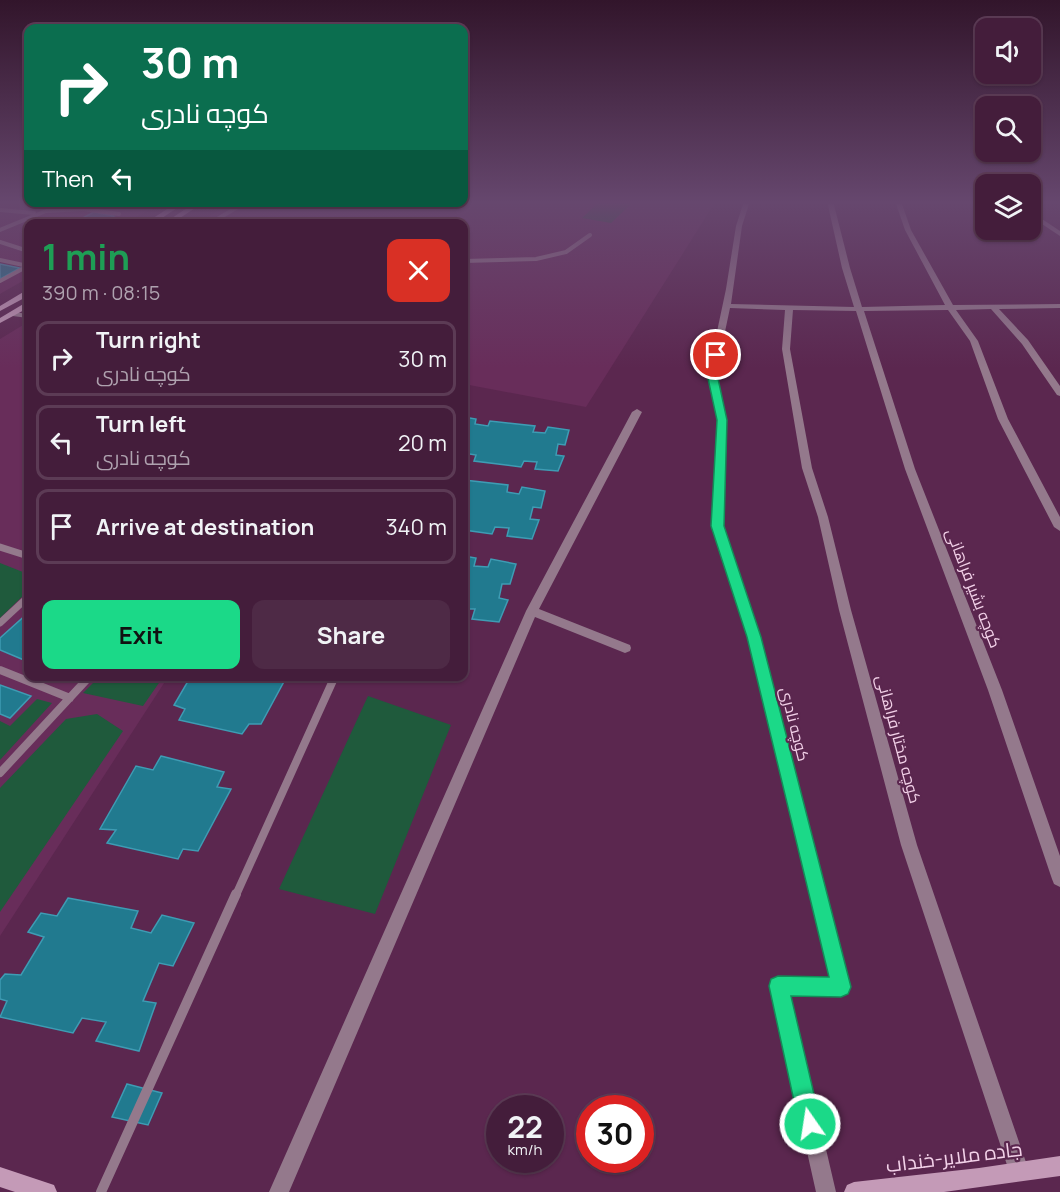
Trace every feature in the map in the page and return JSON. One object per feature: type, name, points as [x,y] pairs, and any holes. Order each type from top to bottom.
[{"type":"main road","points":[[0,309],[24,295]]},
{"type":"main road","points":[[0,321],[24,307]]},
{"type":"main road","name":"جاده ملایر-خنداب","points":[[854,1192],[1060,1166]]},
{"type":"main road","points":[[0,1178],[47,1192]]},
{"type":"street","name":"کوچه نادری","points":[[734,257],[727,306],[712,374],[722,420],[718,526],[754,637],[841,987],[778,986],[826,1192]]},
{"type":"street","name":"کوچه بشیر فراهانی","points":[[845,257],[859,309],[910,470],[995,690],[1060,879]]},
{"type":"street","points":[[922,257],[949,306],[974,341],[1003,419],[1060,527]]},
{"type":"street","points":[[727,306],[859,309],[1060,306]]},
{"type":"street","points":[[992,306],[1025,342],[1060,393]]},
{"type":"street","points":[[1049,306],[1060,317]]},
{"type":"street","name":"کوچه مختار فراهانی","points":[[789,308],[786,349],[807,468],[823,517],[845,610],[909,844],[1019,1171]]},
{"type":"street","points":[[279,1192],[532,611],[637,412]]},
{"type":"street","points":[[532,611],[625,648]]},
{"type":"lane","points":[[468,261],[536,259],[546,257]]},
{"type":"lane","points":[[0,260],[24,265]]},
{"type":"lane","points":[[0,281],[24,268]]},
{"type":"lane","points":[[13,314],[24,315]]},
{"type":"lane","points":[[0,547],[24,555]]},
{"type":"lane","points":[[0,623],[24,601]]},
{"type":"lane","points":[[0,670],[24,680]]},
{"type":"lane","points":[[28,681],[70,698]]},
{"type":"lane","points":[[0,773],[85,681]]},
{"type":"lane","points":[[101,1192],[333,681]]},
{"type":"shaded area","points":[[0,257],[24,257],[24,280],[0,294]]},
{"type":"shaded area","points":[[468,257],[681,257],[586,407],[468,385]]},
{"type":"shaded area","points":[[24,324],[24,681],[165,681],[0,936],[0,339]]},
{"type":"green space","points":[[0,563],[24,572],[24,595],[0,618]]},
{"type":"green space","points":[[95,681],[160,681],[143,706],[83,693]]},
{"type":"green space","points":[[368,696],[451,725],[375,914],[279,889]]},
{"type":"green space","points":[[37,699],[52,703],[0,760],[0,721],[10,726]]},
{"type":"green space","points":[[97,714],[123,731],[0,912],[0,788],[66,719]]},
{"type":"building","points":[[0,264],[20,268],[0,279]]},
{"type":"building","points":[[468,418],[476,419],[475,424],[488,426],[490,421],[535,426],[533,432],[545,433],[548,427],[569,430],[565,445],[558,444],[556,455],[564,456],[558,471],[535,469],[537,462],[524,461],[521,467],[474,461],[476,455],[468,454]]},
{"type":"building","points":[[468,480],[508,485],[507,492],[519,494],[522,487],[545,491],[541,508],[533,507],[530,519],[539,520],[532,539],[507,536],[509,528],[495,527],[492,534],[468,531]]},
{"type":"building","points":[[468,557],[476,558],[474,566],[488,567],[491,559],[516,564],[510,584],[502,584],[499,598],[508,600],[499,622],[472,619],[475,609],[468,609]]},
{"type":"building","points":[[24,617],[24,660],[0,650],[0,638]]},
{"type":"building","points":[[188,681],[284,681],[261,724],[249,724],[242,734],[179,720],[185,709],[174,705]]},
{"type":"building","points":[[0,685],[31,696],[10,718],[0,714]]},
{"type":"building","points":[[161,756],[224,772],[217,787],[231,789],[198,851],[183,849],[178,859],[107,843],[116,830],[100,829],[136,766],[153,770]]},
{"type":"building","points":[[68,898],[138,911],[131,928],[151,933],[162,915],[194,923],[173,966],[159,963],[143,1001],[156,1003],[139,1051],[96,1041],[106,1022],[82,1018],[73,1033],[0,1017],[7,1001],[0,999],[0,980],[5,974],[21,975],[44,937],[28,932],[41,913],[57,916]]},
{"type":"building","points":[[127,1084],[162,1093],[148,1125],[112,1117]]},
{"type":"route","points":[[716,355],[712,374],[722,420],[718,526],[754,637],[841,987],[778,986],[810,1124]]}]
